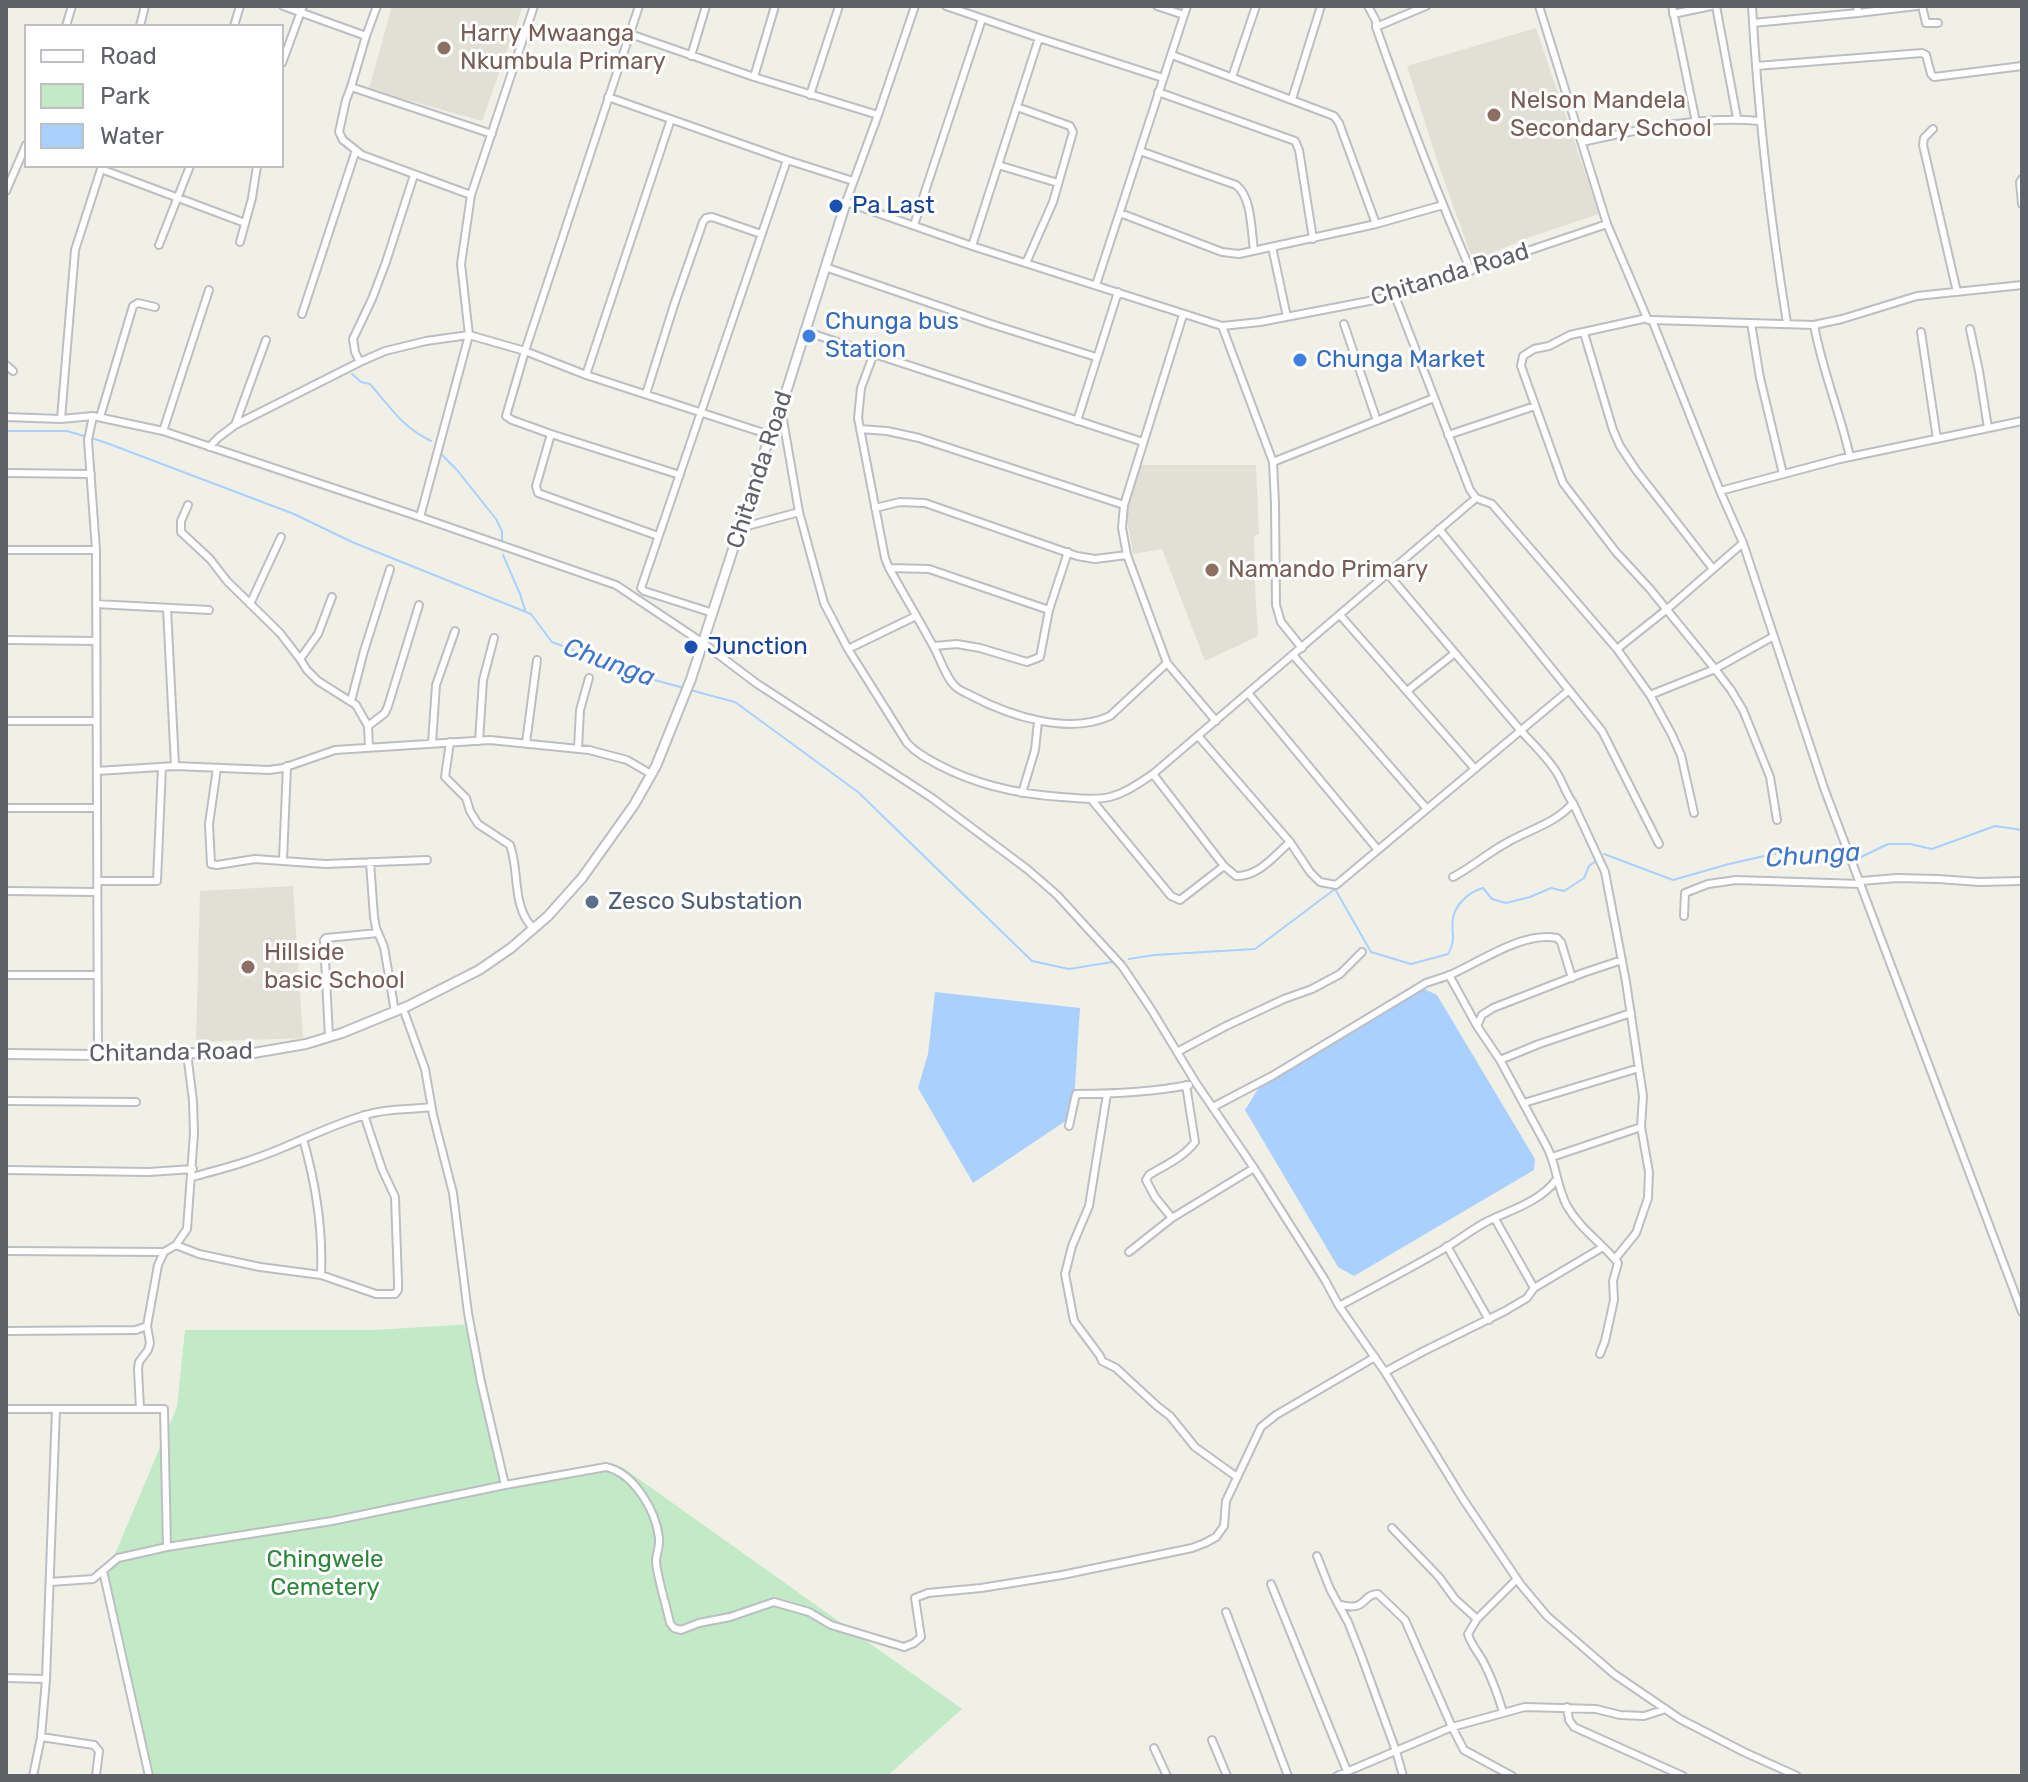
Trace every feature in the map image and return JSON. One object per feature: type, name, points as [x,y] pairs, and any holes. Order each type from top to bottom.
[{"type":"street","points":[[283,6],[302,10],[366,36]]},
{"type":"street","points":[[377,6],[346,100],[339,132],[343,140],[362,155],[471,195]]},
{"type":"street","points":[[420,517],[469,335],[461,264],[471,195],[534,6]]},
{"type":"street","points":[[639,6],[506,416],[551,434],[680,475]]},
{"type":"street","points":[[691,56],[706,6]]},
{"type":"street","points":[[754,77],[775,6]]},
{"type":"street","points":[[810,95],[839,6]]},
{"type":"street","points":[[846,202],[915,6]]},
{"type":"street","points":[[946,6],[1163,78]]},
{"type":"street","points":[[1157,6],[1184,15]]},
{"type":"street","points":[[1096,285],[1187,6]]},
{"type":"street","points":[[1232,77],[1256,6]]},
{"type":"street","points":[[1292,99],[1321,6]]},
{"type":"street","points":[[1368,6],[1471,271]]},
{"type":"street","points":[[1376,27],[1426,6]]},
{"type":"street","points":[[1539,6],[1607,224],[1743,543],[1824,788],[2022,1312]]},
{"type":"street","points":[[1696,122],[1672,10],[1714,6],[1737,118]]},
{"type":"street","points":[[1752,6],[1759,121],[1773,240],[1787,323]]},
{"type":"street","points":[[1753,23],[1857,9],[1920,6],[1926,23],[1938,23]]},
{"type":"street","points":[[284,58],[302,10]]},
{"type":"street","points":[[914,225],[982,19]]},
{"type":"street","points":[[630,34],[878,115]]},
{"type":"street","points":[[972,246],[1039,38]]},
{"type":"street","points":[[1756,66],[1922,53],[1926,55],[1934,77],[2022,66]]},
{"type":"street","points":[[1172,55],[1330,114],[1339,123],[1376,224]]},
{"type":"street","points":[[351,87],[492,134]]},
{"type":"street","points":[[1158,92],[1295,141],[1313,239]]},
{"type":"street","points":[[608,97],[853,181]]},
{"type":"street","points":[[1017,107],[1072,128],[1073,132],[1053,202],[1026,263]]},
{"type":"street","points":[[1582,142],[1696,122],[1737,118],[1759,121]]},
{"type":"street","points":[[586,375],[671,119]]},
{"type":"street","points":[[1933,129],[1924,138],[1923,145],[1957,292]]},
{"type":"street","points":[[6,191],[24,150]]},
{"type":"street","points":[[302,314],[356,150]]},
{"type":"street","points":[[1140,151],[1242,189],[1254,250]]},
{"type":"street","points":[[713,613],[642,589],[787,160]]},
{"type":"street","points":[[998,165],[1058,183]]},
{"type":"street","points":[[61,419],[75,250],[102,168]]},
{"type":"street","points":[[104,168],[245,223]]},
{"type":"street","points":[[159,245],[189,168]]},
{"type":"street","points":[[240,242],[257,168]]},
{"type":"street","points":[[360,362],[353,339],[386,262],[414,175]]},
{"type":"street","points":[[2022,179],[2022,204]]},
{"type":"street","name":"Chitanda Road","points":[[6,1054],[242,1055],[306,1044],[395,1012],[449,987],[479,970],[534,929],[582,878],[634,805],[651,774],[691,679],[846,202],[1222,326],[1260,322],[1395,296],[1607,224]]},
{"type":"street","points":[[1120,213],[1222,252],[1239,254],[1376,224],[1443,205]]},
{"type":"street","points":[[646,394],[703,222],[712,217],[761,234]]},
{"type":"street","points":[[1272,247],[1287,317]]},
{"type":"street","points":[[825,267],[1096,357]]},
{"type":"street","points":[[1777,820],[1770,777],[1743,710],[1731,690],[1563,483],[1521,366],[1523,356],[1570,335],[1650,319],[1814,325],[1917,296],[2022,285]]},
{"type":"street","points":[[163,431],[209,290]]},
{"type":"street","points":[[1077,421],[1118,292]]},
{"type":"street","points":[[1395,296],[1470,490],[1476,498],[1492,504],[1617,649],[1650,695],[1681,755],[1694,813]]},
{"type":"street","points":[[98,1055],[96,550],[89,436],[133,306],[138,303],[155,307]]},
{"type":"street","points":[[1183,315],[1124,505],[1122,528],[1127,555],[1167,663],[1216,721]]},
{"type":"street","points":[[1751,323],[1760,378],[1783,474]]},
{"type":"street","points":[[1344,324],[1377,421]]},
{"type":"street","points":[[1814,325],[1850,457]]},
{"type":"street","points":[[1222,326],[1273,462],[1276,605],[1281,622],[1302,648]]},
{"type":"street","points":[[1970,329],[1988,428]]},
{"type":"street","points":[[804,331],[1143,442]]},
{"type":"street","points":[[1921,332],[1937,439]]},
{"type":"street","points":[[1584,333],[1620,446],[1713,569]]},
{"type":"street","points":[[209,447],[235,425],[360,362],[404,345],[469,335],[525,351],[586,375],[770,435]]},
{"type":"street","points":[[235,425],[266,340]]},
{"type":"street","points":[[874,353],[861,388],[858,409],[889,568],[955,687],[1017,716],[1038,721],[1086,723],[1110,716],[1167,663]]},
{"type":"street","points":[[6,365],[13,371]]},
{"type":"street","points":[[1273,462],[1434,398]]},
{"type":"street","points":[[1448,435],[1535,406]]},
{"type":"street","points":[[781,408],[799,512],[824,603],[899,732],[911,748],[931,761],[967,778],[1022,793],[1091,799],[1121,794],[1153,774],[1476,498]]},
{"type":"street","points":[[6,417],[61,419],[96,416],[163,431],[616,585],[756,683],[932,798],[1039,879],[1122,966],[1254,1168],[1339,1306],[1385,1372],[1463,1499],[1517,1579],[1547,1616],[1614,1674],[1680,1719],[1797,1776]]},
{"type":"street","points":[[1720,491],[1850,457],[2022,421]]},
{"type":"street","points":[[860,429],[919,438],[1124,505]]},
{"type":"street","points":[[551,434],[536,486],[538,493],[658,536]]},
{"type":"street","points":[[6,473],[91,474]]},
{"type":"street","points":[[875,508],[900,502],[925,503],[1095,559],[1127,555]]},
{"type":"street","points":[[188,505],[181,521],[181,532],[280,633],[318,681],[356,705],[368,726],[369,748]]},
{"type":"street","points":[[740,528],[799,512]]},
{"type":"street","points":[[1439,529],[1602,731],[1659,844]]},
{"type":"street","points":[[250,604],[281,537]]},
{"type":"street","points":[[1617,649],[1743,543]]},
{"type":"street","points":[[6,550],[96,550]]},
{"type":"street","points":[[934,646],[957,644],[1027,662],[1040,657],[1049,610],[1068,552]]},
{"type":"street","points":[[889,568],[929,569],[1049,610]]},
{"type":"street","points":[[351,701],[390,569]]},
{"type":"street","points":[[1388,574],[1556,772],[1605,872],[1631,1013],[1643,1096],[1641,1127],[1649,1172],[1648,1198],[1638,1229],[1615,1259]]},
{"type":"street","points":[[300,659],[318,634],[332,597]]},
{"type":"street","points":[[96,604],[209,610]]},
{"type":"street","points":[[368,726],[385,713],[388,706],[419,605]]},
{"type":"street","points":[[167,608],[175,766]]},
{"type":"street","points":[[1340,615],[1475,769]]},
{"type":"street","points":[[848,649],[916,616]]},
{"type":"street","points":[[432,743],[436,685],[455,631]]},
{"type":"street","points":[[1650,695],[1715,669],[1774,636]]},
{"type":"street","points":[[479,741],[483,680],[494,638]]},
{"type":"street","points":[[6,640],[96,641]]},
{"type":"street","points":[[1407,691],[1455,653]]},
{"type":"street","points":[[1293,655],[1427,809]]},
{"type":"street","points":[[526,743],[537,660]]},
{"type":"street","points":[[578,748],[580,710],[589,678]]},
{"type":"street","points":[[1199,737],[1290,842],[1310,872],[1320,882],[1336,885],[1568,691]]},
{"type":"street","points":[[1248,693],[1378,850]]},
{"type":"street","points":[[6,721],[96,721]]},
{"type":"street","points":[[1022,793],[1035,750],[1038,721]]},
{"type":"street","points":[[97,771],[175,766],[269,770],[335,750],[479,741],[578,748],[627,760],[651,774]]},
{"type":"street","points":[[450,742],[444,773],[446,781],[466,798],[478,824],[510,845],[521,908],[534,929]]},
{"type":"street","points":[[283,860],[287,766]]},
{"type":"street","points":[[97,881],[157,881],[162,767]]},
{"type":"street","points":[[217,768],[210,805],[211,864],[255,859],[325,864],[427,860]]},
{"type":"street","points":[[1153,774],[1224,866],[1236,876],[1248,876],[1258,871],[1290,842]]},
{"type":"street","points":[[1091,799],[1171,896],[1180,900],[1224,866]]},
{"type":"street","points":[[1453,877],[1502,845],[1562,815],[1573,803]]},
{"type":"street","points":[[6,808],[96,808]]},
{"type":"street","points":[[370,862],[374,917],[384,947],[395,1012]]},
{"type":"street","points":[[1684,916],[1685,893],[1708,884],[1736,880],[1861,882],[1897,878],[2022,881]]},
{"type":"street","points":[[6,891],[97,892]]},
{"type":"street","points":[[329,1037],[324,940],[378,933]]},
{"type":"street","points":[[1213,1107],[1312,1053],[1426,983],[1520,942],[1551,936],[1561,942],[1572,978]]},
{"type":"street","points":[[1177,1052],[1215,1031],[1340,974],[1362,952]]},
{"type":"street","points":[[1477,1026],[1482,1015],[1493,1008],[1622,960]]},
{"type":"street","points":[[6,975],[97,975]]},
{"type":"street","points":[[1449,975],[1500,1060],[1552,1157],[1556,1180],[1568,1208],[1618,1263],[1613,1281],[1614,1300],[1600,1354]]},
{"type":"street","points":[[1500,1060],[1631,1013]]},
{"type":"street","points":[[405,1014],[425,1069],[431,1107],[453,1193],[468,1313],[505,1485]]},
{"type":"street","points":[[6,1251],[164,1252],[176,1245],[187,1229],[192,1173],[193,1101],[187,1053]]},
{"type":"street","points":[[1524,1103],[1639,1068]]},
{"type":"street","points":[[1069,1126],[1076,1094],[1107,1094],[1196,1083]]},
{"type":"street","points":[[1172,1218],[1146,1180],[1195,1142],[1186,1085]]},
{"type":"street","points":[[1107,1094],[1089,1206],[1072,1246],[1065,1274],[1074,1321],[1102,1361],[1116,1368],[1170,1416],[1195,1447],[1237,1477]]},
{"type":"street","points":[[6,1101],[136,1102]]},
{"type":"street","points":[[6,1170],[216,1171],[364,1115],[431,1107]]},
{"type":"street","points":[[176,1245],[199,1254],[260,1267],[321,1275],[376,1294],[392,1294],[398,1290],[395,1197],[364,1115]]},
{"type":"street","points":[[1552,1157],[1641,1127]]},
{"type":"street","points":[[303,1139],[320,1217],[321,1275]]},
{"type":"street","points":[[1129,1252],[1172,1218],[1254,1168]]},
{"type":"street","points":[[1339,1306],[1543,1194],[1556,1180]]},
{"type":"street","points":[[1495,1219],[1534,1288]]},
{"type":"street","points":[[1447,1246],[1489,1320]]},
{"type":"street","points":[[1385,1372],[1489,1320],[1527,1298],[1534,1288],[1603,1247]]},
{"type":"street","points":[[140,1409],[139,1362],[150,1343],[147,1326],[158,1265],[164,1252]]},
{"type":"street","points":[[6,1331],[136,1330],[147,1326]]},
{"type":"street","points":[[50,1582],[93,1579],[118,1558],[167,1547],[332,1521],[606,1467],[614,1469],[640,1492],[656,1524],[660,1545],[657,1568],[670,1623],[674,1628],[681,1630],[774,1602],[809,1612],[831,1625],[904,1647],[921,1637],[915,1598],[928,1593],[1062,1575],[1192,1548],[1216,1537],[1224,1526],[1226,1501],[1255,1437],[1265,1424],[1375,1357]]},
{"type":"street","points":[[6,1409],[164,1409],[167,1547]]},
{"type":"street","points":[[33,1776],[41,1737],[46,1679],[56,1409]]},
{"type":"street","points":[[1392,1528],[1439,1577],[1455,1599],[1477,1619]]},
{"type":"street","points":[[1317,1556],[1361,1655],[1403,1776]]},
{"type":"street","points":[[103,1571],[149,1776]]},
{"type":"street","points":[[1503,1712],[1494,1683],[1468,1634],[1477,1619],[1517,1579]]},
{"type":"street","points":[[1271,1584],[1347,1771]]},
{"type":"street","points":[[1338,1604],[1356,1607],[1375,1593],[1405,1620],[1464,1750],[1512,1776]]},
{"type":"street","points":[[1226,1612],[1288,1776]]},
{"type":"street","points":[[6,1678],[46,1679]]},
{"type":"street","points":[[1337,1776],[1452,1727],[1525,1707],[1596,1709],[1637,1716],[1666,1709]]},
{"type":"street","points":[[1567,1707],[1569,1720],[1574,1727],[1683,1776]]},
{"type":"street","points":[[41,1737],[98,1747],[96,1776]]},
{"type":"street","points":[[1212,1740],[1227,1776]]},
{"type":"street","points":[[1154,1748],[1167,1776]]},
{"type":"shaded area","name":"Harry Mwaanga Nkumbula Primary","points":[[392,6],[523,6],[482,121],[369,89]]},
{"type":"shaded area","name":"Nelson Mandela Secondary School","points":[[1536,28],[1599,214],[1530,237],[1473,261],[1407,66]]},
{"type":"shaded area","name":"Namando Primary","points":[[1137,465],[1256,465],[1259,534],[1254,536],[1258,636],[1205,661],[1162,549],[1133,554],[1126,513]]},
{"type":"shaded area","points":[[293,886],[303,1038],[196,1042],[200,891]]},
{"type":"green space","name":"Chingwele Cemetery","points":[[472,1324],[508,1487],[622,1467],[962,1709],[887,1776],[150,1776],[107,1573],[177,1407],[185,1330],[374,1330]]},
{"type":"water","points":[[1424,989],[1437,995],[1535,1159],[1534,1170],[1354,1276],[1338,1267],[1245,1110],[1258,1089]]},
{"type":"water","points":[[935,992],[1080,1008],[1073,1116],[973,1183],[918,1088],[928,1054]]},
{"type":"waterway","points":[[352,374],[361,382],[370,384],[404,423],[431,441]]},
{"type":"waterway","name":"Chunga","points":[[6,431],[67,431],[294,514],[352,542],[531,614],[552,642],[647,678],[684,688]]},
{"type":"waterway","points":[[441,454],[496,519],[502,531],[502,542]]},
{"type":"waterway","points":[[503,555],[525,610]]},
{"type":"waterway","name":"Chunga","points":[[690,690],[735,702],[858,792],[1032,961],[1069,969],[1112,962]]},
{"type":"waterway","name":"Chunga","points":[[1604,854],[1673,880],[1782,852],[1813,860],[1861,857],[1888,844],[1910,844],[1932,849],[1995,826],[2022,830]]},
{"type":"waterway","name":"Chunga","points":[[1129,959],[1255,949],[1335,889],[1371,952],[1411,964],[1448,954],[1454,914],[1462,901],[1474,892],[1483,888],[1492,899],[1506,903],[1551,888],[1564,891],[1584,878],[1589,866],[1596,861]]},
{"type":"place","name":"Harry Mwaanga Nkumbula Primary","points":[[444,48]]},
{"type":"place","name":"Nelson Mandela Secondary School","points":[[1494,115]]},
{"type":"place","name":"Pa Last","points":[[836,206]]},
{"type":"place","name":"Chunga bus Station","points":[[809,336]]},
{"type":"place","name":"Chunga Market","points":[[1300,360]]},
{"type":"place","name":"Namando Primary","points":[[1212,570]]},
{"type":"place","name":"Junction","points":[[691,647]]},
{"type":"place","name":"Zesco Substation","points":[[592,902]]},
{"type":"place","name":"Hillside basic School","points":[[248,967]]}]
